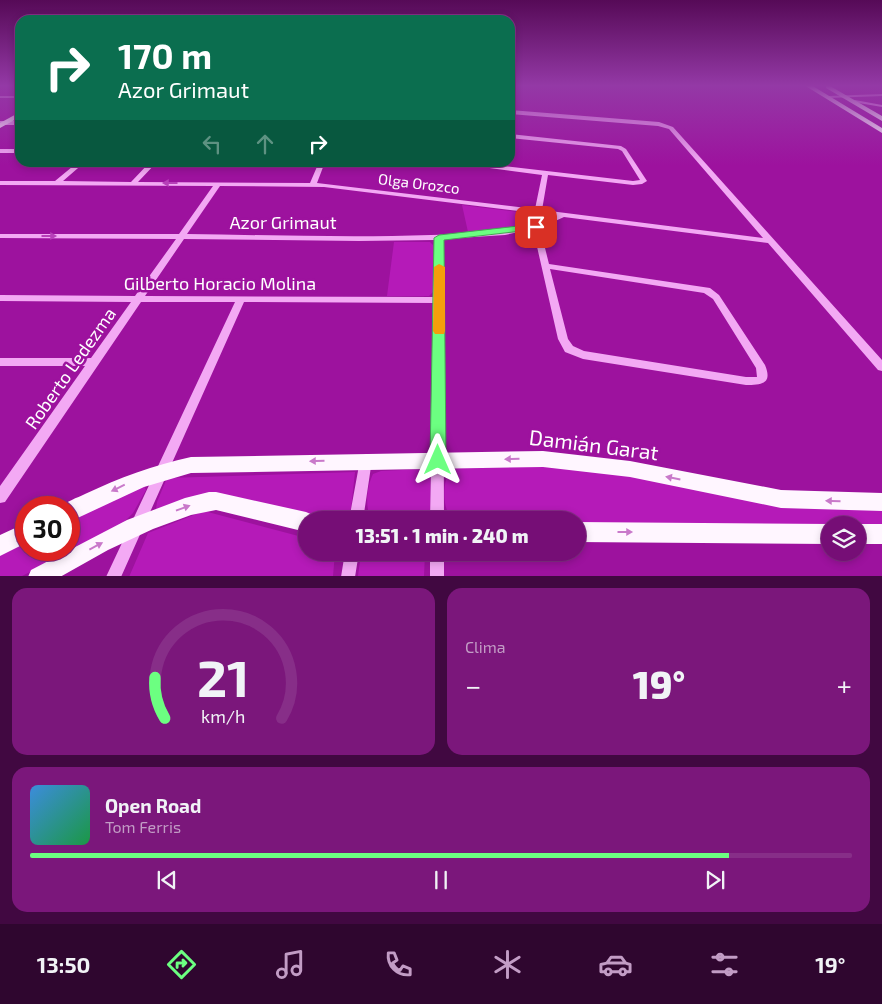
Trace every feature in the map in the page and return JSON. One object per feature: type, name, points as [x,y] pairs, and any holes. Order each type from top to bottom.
[{"type":"main road","points":[[852,112],[882,131]]},
{"type":"main road","points":[[870,112],[882,119]]},
{"type":"main road","points":[[2,124],[15,117]]},
{"type":"main road","name":"Damián Garat","points":[[80,507],[130,482],[164,470],[191,464],[543,458],[630,470],[781,499],[882,502]]},
{"type":"main road","points":[[38,576],[138,524],[192,504],[216,501],[298,520]]},
{"type":"main road","points":[[586,532],[821,534]]},
{"type":"main road","points":[[866,534],[882,534]]},
{"type":"main road","points":[[0,546],[15,538]]},
{"type":"street","points":[[515,113],[664,125],[674,131],[881,366]]},
{"type":"street","points":[[2,124],[15,123]]},
{"type":"street","points":[[488,167],[633,183],[644,181],[624,150],[619,147],[515,137]]},
{"type":"street","points":[[0,151],[15,151]]},
{"type":"street","points":[[57,183],[76,167]]},
{"type":"street","points":[[133,183],[149,167]]},
{"type":"street","points":[[313,184],[320,167]]},
{"type":"street","points":[[545,174],[538,212],[546,266],[563,339],[569,349],[575,353],[746,381],[759,381],[762,378],[761,368],[716,296],[707,290],[546,266]]},
{"type":"street","name":"Olga Orozco","points":[[0,183],[313,184],[772,241]]},
{"type":"street","name":"Roberto Ledezma","points":[[0,497],[218,184]]},
{"type":"street","name":"Azor Grimaut","points":[[0,236],[439,238],[540,226],[563,215]]},
{"type":"street","points":[[437,511],[439,238]]},
{"type":"street","name":"Gilberto Horacio Molina","points":[[0,298],[439,300]]},
{"type":"street","points":[[113,576],[164,470],[241,299]]},
{"type":"street","points":[[0,362],[94,362]]},
{"type":"street","points":[[358,511],[366,460]]},
{"type":"street","points":[[348,576],[350,561]]},
{"type":"street","points":[[436,576],[437,561]]},
{"type":"shaded area","points":[[462,205],[527,213],[533,217],[534,222],[526,225],[468,232]]},
{"type":"shaded area","points":[[394,242],[430,242],[433,245],[433,292],[429,296],[387,296]]},
{"type":"shaded area","points":[[539,464],[882,507],[882,529],[866,529],[866,516],[821,516],[821,525],[586,526],[586,511],[447,511],[444,493],[446,479],[451,466]]},
{"type":"shaded area","points":[[424,469],[430,473],[430,511],[369,511],[367,497],[369,485],[373,474],[381,471]]},
{"type":"shaded area","points":[[355,472],[350,511],[298,511],[298,514],[274,509],[156,509],[167,478]]},
{"type":"shaded area","points":[[143,483],[146,490],[133,513],[119,527],[80,547],[80,514]]},
{"type":"shaded area","points":[[204,511],[298,536],[298,561],[334,561],[333,576],[129,576],[148,533]]},
{"type":"shaded area","points":[[15,546],[15,561],[52,561],[22,576],[0,576],[0,553]]},
{"type":"shaded area","points":[[360,561],[425,561],[424,576],[358,576]]},
{"type":"slow traffic","points":[[439,267],[439,331]]},
{"type":"route","points":[[438,460],[439,238],[536,227]]}]
